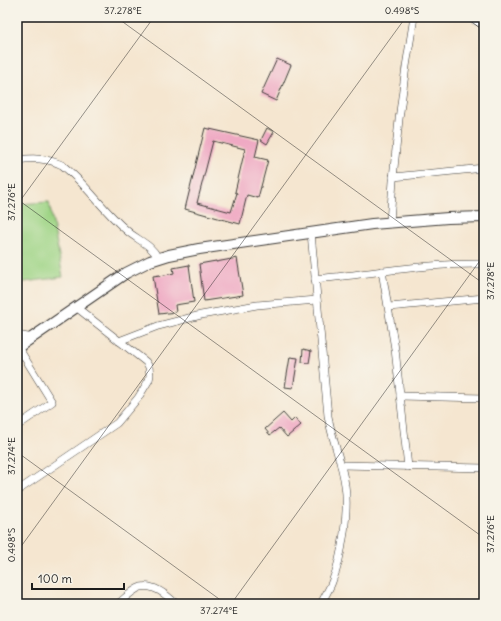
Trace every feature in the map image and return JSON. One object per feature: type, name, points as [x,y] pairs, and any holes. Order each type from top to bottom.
[{"type":"main road","points":[[18,347],[126,273],[158,258],[199,249],[390,222],[484,217]]},
{"type":"street","points":[[390,222],[401,101],[414,17]]},
{"type":"street","points":[[468,17],[484,25]]},
{"type":"street","points":[[17,160],[38,158],[62,165],[119,224],[151,247],[158,258]]},
{"type":"street","points":[[393,177],[484,168]]},
{"type":"street","points":[[311,233],[328,416],[346,487],[342,545],[332,582],[321,604]]},
{"type":"street","points":[[315,279],[382,271],[484,264]]},
{"type":"street","points":[[382,271],[389,307],[408,467]]},
{"type":"street","points":[[389,307],[484,298]]},
{"type":"street","points":[[119,341],[158,326],[201,316],[257,305],[317,300]]},
{"type":"street","points":[[17,491],[118,422],[138,398],[149,380],[149,367],[146,362],[76,307]]},
{"type":"street","points":[[17,335],[33,338]]},
{"type":"street","points":[[17,426],[52,402],[18,347]]},
{"type":"street","points":[[400,396],[484,398]]},
{"type":"street","points":[[341,465],[484,468]]},
{"type":"street","points":[[118,604],[141,587],[147,587],[161,592],[176,604]]},
{"type":"green space","points":[[49,202],[63,277],[17,283],[17,204]]},
{"type":"building","points":[[277,59],[291,65],[276,101],[261,94]]},
{"type":"building","points":[[205,128],[259,140],[255,157],[268,160],[258,198],[247,195],[240,224],[185,209]],"holes":[[[213,141],[245,149],[235,192],[237,193],[231,212],[197,203]]]},
{"type":"building","points":[[267,128],[274,132],[267,144],[261,140]]},
{"type":"building","points":[[237,258],[243,295],[204,301],[199,264]]},
{"type":"building","points":[[189,265],[194,302],[175,305],[176,312],[159,314],[153,276],[174,273],[173,268]]},
{"type":"building","points":[[303,349],[311,351],[309,363],[302,362]]},
{"type":"building","points":[[290,357],[298,358],[293,388],[285,387]]},
{"type":"building","points":[[283,413],[291,422],[295,418],[301,425],[287,437],[279,428],[270,435],[265,429]]}]
